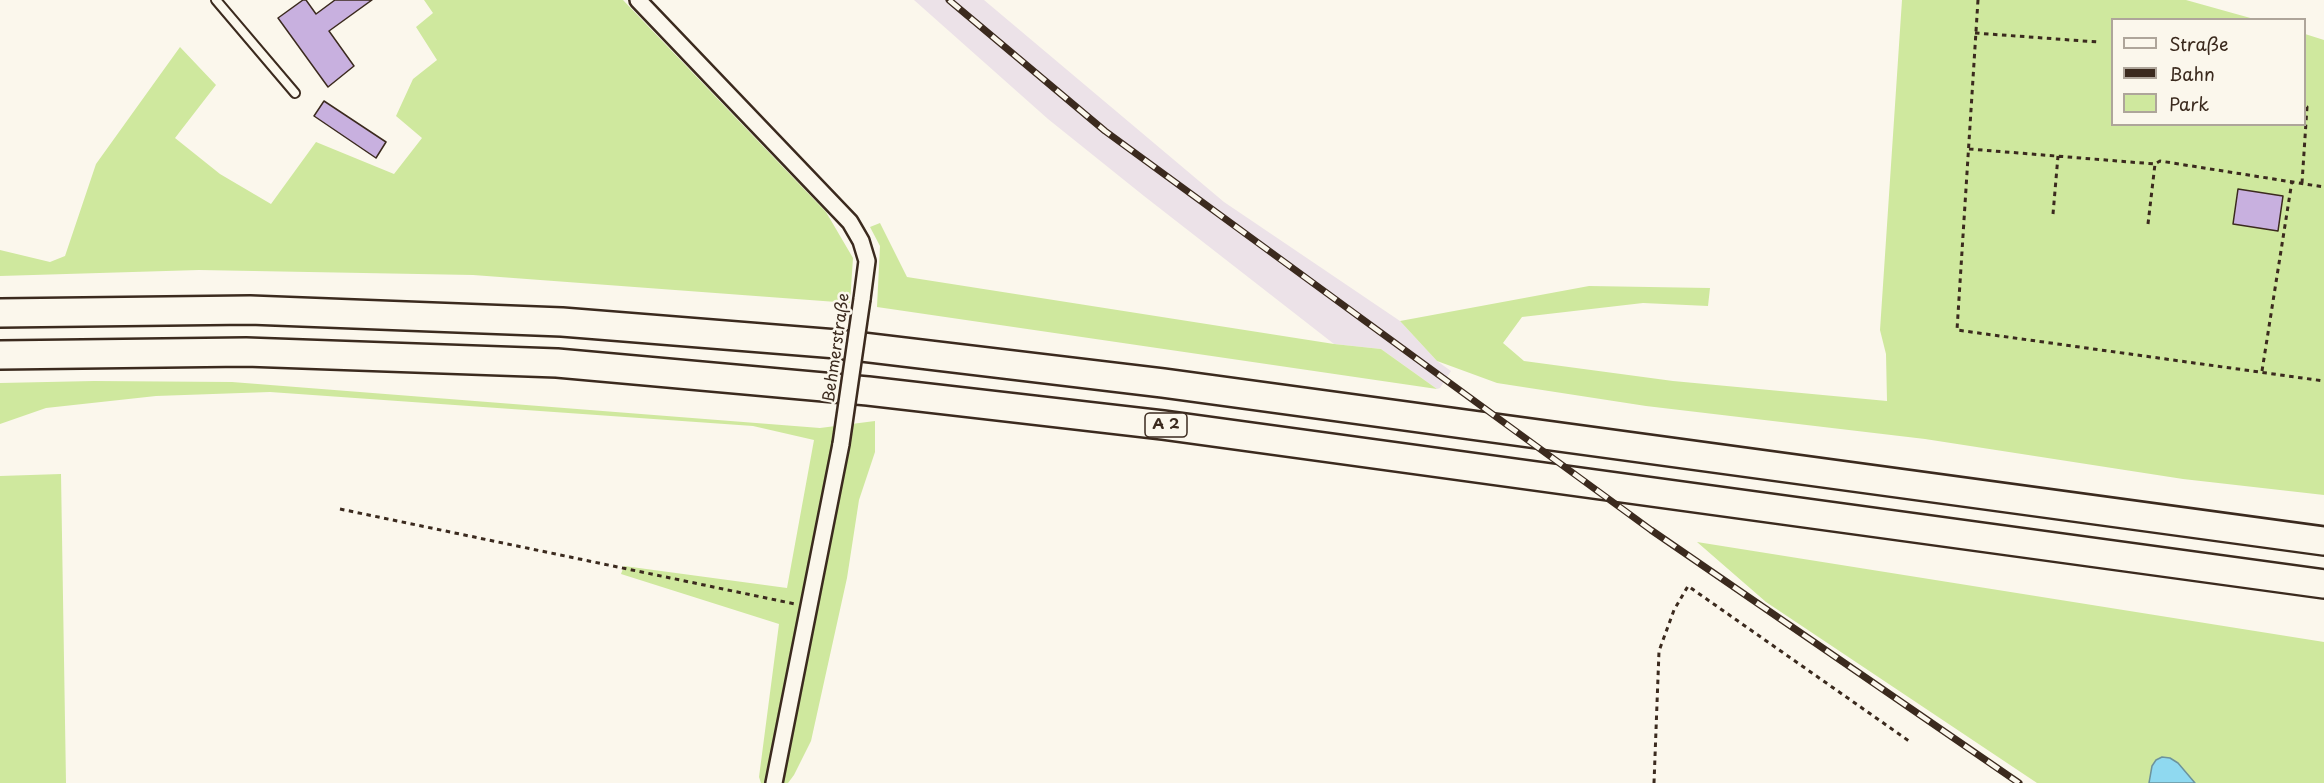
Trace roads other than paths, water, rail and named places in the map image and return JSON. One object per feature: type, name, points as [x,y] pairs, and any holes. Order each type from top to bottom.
[{"type":"highway","points":[[0,313],[250,310],[562,322],[837,344],[1163,382],[2324,541]]},
{"type":"highway","name":"A 2","points":[[0,355],[246,352],[557,363],[868,391],[1163,425],[2324,584]]},
{"type":"street","name":"Behmerstraße","points":[[638,0],[850,222],[861,241],[867,261],[841,444],[774,783]]},
{"type":"lane","points":[[216,0],[294,93]]},
{"type":"water","points":[[2162,757],[2170,758],[2178,763],[2195,783],[2149,783],[2152,766]]},
{"type":"railway","points":[[949,0],[1105,131],[1651,530],[2019,783]]}]
